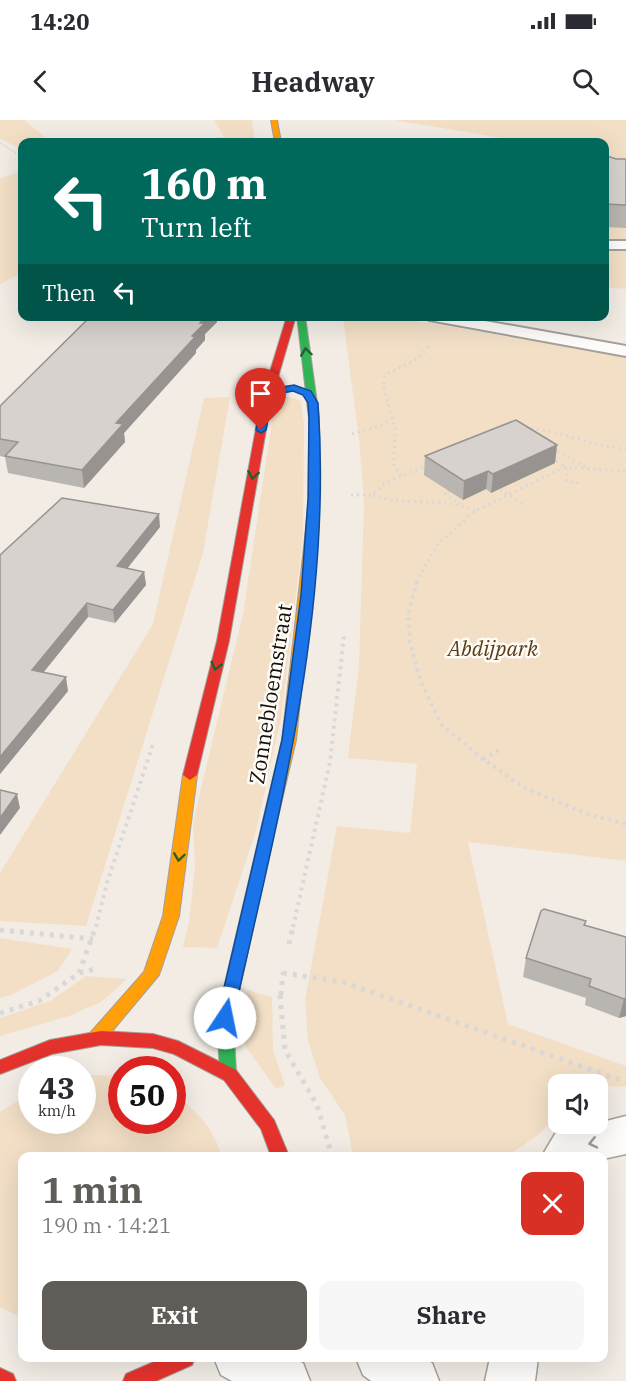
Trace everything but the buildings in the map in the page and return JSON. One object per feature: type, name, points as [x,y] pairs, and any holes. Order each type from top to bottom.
[{"type":"main road","points":[[274,120],[277,138]]},
{"type":"main road","points":[[97,1037],[152,975],[171,916],[191,771],[223,641],[267,398],[290,321]]},
{"type":"main road","name":"Zonnebloemstraat","points":[[228,1073],[225,1018],[289,740],[307,595],[314,499],[313,403],[302,321]]},
{"type":"main road","points":[[267,398],[273,392],[291,388],[307,393],[313,403]]},
{"type":"main road","points":[[0,1067],[30,1052],[67,1041],[97,1037],[146,1038],[180,1047],[228,1073],[275,1132],[279,1152]]},
{"type":"main road","points":[[134,1381],[179,1362]]},
{"type":"main road","points":[[0,1378],[6,1381]]},
{"type":"street","points":[[567,1152],[570,1148],[626,1135]]},
{"type":"street","points":[[246,1362],[285,1381]]},
{"type":"street","points":[[386,1362],[414,1381]]},
{"type":"street","points":[[510,1381],[513,1362]]},
{"type":"lane","points":[[609,245],[626,245]]},
{"type":"lane","points":[[452,321],[626,351]]},
{"type":"path","points":[[0,143],[18,154]]},
{"type":"path","points":[[401,476],[394,465],[393,418],[383,385],[385,375],[419,358],[428,349],[434,321]]},
{"type":"path","points":[[350,434],[379,426],[393,418]]},
{"type":"path","points":[[526,433],[518,429],[542,429],[585,444],[626,449]]},
{"type":"path","points":[[544,443],[586,468]]},
{"type":"path","points":[[548,456],[566,467]]},
{"type":"path","points":[[374,495],[383,484],[433,463]]},
{"type":"path","points":[[566,467],[567,482],[580,483]]},
{"type":"path","points":[[626,471],[566,467],[475,511],[438,544],[417,579],[408,616],[410,642],[420,680],[441,724],[483,759],[523,787],[587,814],[626,824]]},
{"type":"path","points":[[529,477],[536,481]]},
{"type":"path","points":[[500,490],[524,504]]},
{"type":"path","points":[[449,492],[444,494],[475,511]]},
{"type":"path","points":[[348,495],[374,495],[385,500],[461,504]]},
{"type":"path","points":[[483,759],[501,749]]},
{"type":"path","points":[[0,930],[93,939]]},
{"type":"path","points":[[283,973],[343,982],[626,1082]]},
{"type":"green space","points":[[0,120],[24,120],[46,138],[18,138],[18,147],[0,139]]},
{"type":"green space","points":[[214,120],[252,120],[254,138],[214,138],[224,137]]},
{"type":"green space","points":[[393,120],[626,120],[626,289],[609,287],[609,138],[503,138]]},
{"type":"green space","points":[[18,172],[18,275],[0,284],[0,179]]},
{"type":"green space","name":"Abdijpark","points":[[343,321],[417,321],[626,357],[626,861],[468,842],[508,1024],[626,1066],[626,1087],[608,1086],[608,1074],[548,1074],[548,1125],[537,1136],[513,1152],[352,1152],[345,1115],[320,1078],[308,1041],[305,1000],[337,826],[410,833],[417,764],[348,758],[359,665],[364,501],[359,439]]},
{"type":"green space","points":[[230,397],[203,553],[86,926],[0,921],[0,873],[153,624],[204,398]]},
{"type":"green space","points":[[286,397],[295,398],[301,402],[304,423],[303,536],[281,718],[256,831],[217,948],[183,947],[189,921],[195,867],[193,822],[243,614],[274,409],[279,400]]},
{"type":"green space","points":[[0,938],[72,949],[58,971],[11,995],[0,998]]},
{"type":"green space","points":[[86,976],[127,979],[101,1002],[69,1016],[0,1036],[0,1018],[50,1001]]},
{"type":"green space","points":[[247,990],[272,997],[273,1050],[285,1085],[276,1089],[246,1047],[244,1031]]},
{"type":"green space","points":[[96,1075],[108,1076],[108,1134],[186,1134],[186,1104],[209,1128],[220,1152],[18,1152],[18,1316],[0,1307],[0,1112],[18,1101],[18,1134],[96,1134]]},
{"type":"traffic: fast","points":[[302,321],[314,418],[314,499],[310,547]]},
{"type":"traffic: fast","points":[[228,1073],[225,1018],[269,825]]},
{"type":"traffic: slow","points":[[274,120],[277,138]]},
{"type":"traffic: slow","points":[[269,825],[289,740],[310,547]]},
{"type":"traffic: slow","points":[[97,1037],[151,975],[171,916],[190,775]]},
{"type":"traffic: jam","points":[[190,775],[223,641],[266,401],[290,321]]},
{"type":"traffic: jam","points":[[0,1067],[50,1047],[101,1038],[153,1041],[178,1048],[230,1075],[268,1125],[278,1152]]},
{"type":"traffic: jam","points":[[133,1381],[176,1362]]},
{"type":"traffic: jam","points":[[0,1378],[6,1381]]},
{"type":"route","points":[[225,1018],[289,740],[307,595],[314,499],[314,418],[313,403],[307,393],[302,389],[294,388],[279,389],[273,392],[266,401],[261,430]]}]
